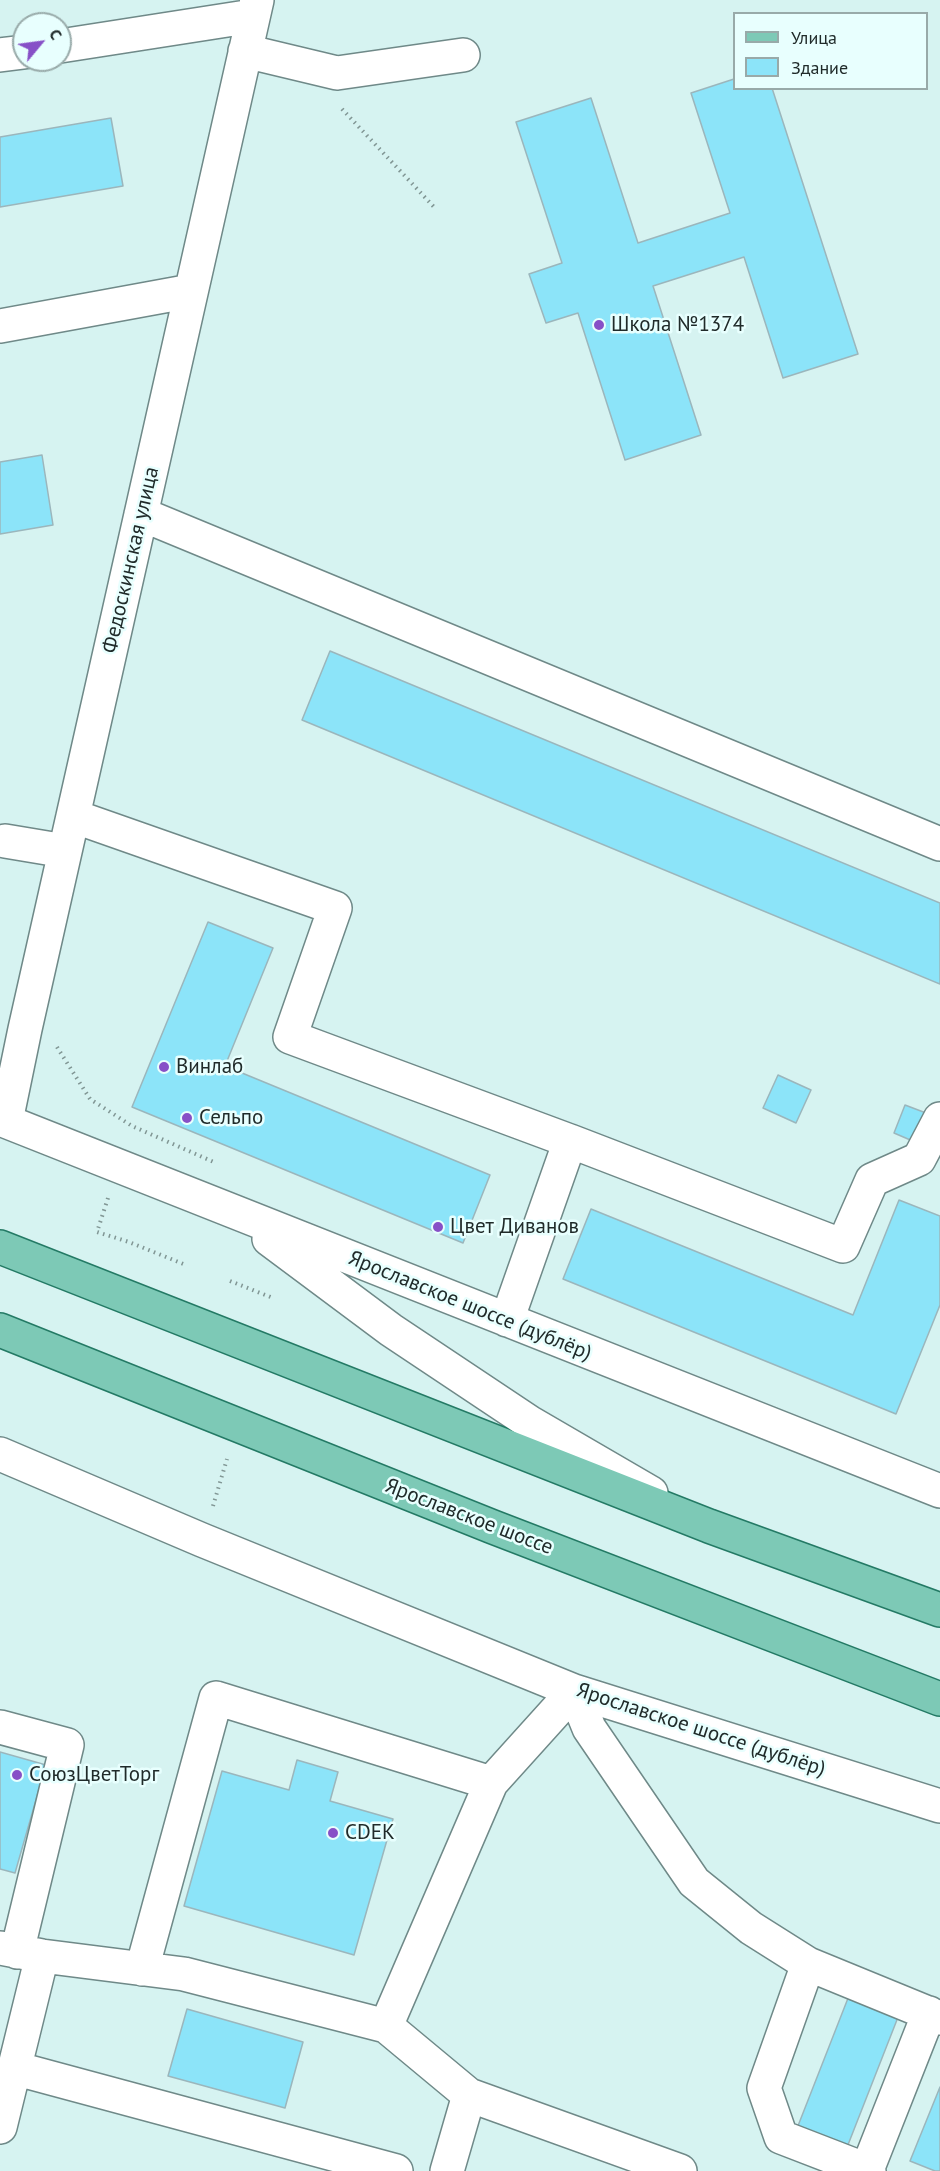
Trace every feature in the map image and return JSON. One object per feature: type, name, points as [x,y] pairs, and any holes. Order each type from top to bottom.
[{"type":"main road","points":[[0,1247],[709,1527],[940,1610]]},
{"type":"main road","name":"Ярославское шоссе","points":[[0,1330],[493,1527],[940,1699]]},
{"type":"street","points":[[72,44],[255,8]]},
{"type":"street","name":"Федоскинская улица","points":[[3,1120],[255,8]]},
{"type":"street","points":[[245,51],[338,73],[463,55]]},
{"type":"street","points":[[0,326],[191,291]]},
{"type":"street","points":[[141,514],[940,844]]},
{"type":"street","points":[[73,816],[335,908],[290,1037],[843,1246],[872,1180],[930,1164],[940,1119]]},
{"type":"street","points":[[2,846],[65,851]]},
{"type":"street","name":"Ярославское шоссе (дублёр)","points":[[3,1120],[940,1491]]},
{"type":"street","points":[[507,1320],[570,1141]]},
{"type":"street","points":[[232,1212],[391,1330],[529,1422],[709,1527]]},
{"type":"street","name":"Ярославское шоссе (дублёр)","points":[[0,1454],[202,1540],[574,1691],[940,1806]]},
{"type":"street","points":[[386,2026],[491,1783],[574,1691],[589,1728],[694,1882],[751,1929],[808,1964],[934,2016],[868,2171],[781,2137],[764,2088],[808,1964]]},
{"type":"street","points":[[142,1969],[216,1698],[491,1783]]},
{"type":"street","points":[[0,1727],[66,1745],[20,1952],[14,2068],[0,2127]]},
{"type":"street","points":[[20,1952],[184,1974],[386,2026],[469,2095],[670,2169]]},
{"type":"street","points":[[14,2068],[396,2171]]},
{"type":"street","points":[[447,2171],[469,2095]]},
{"type":"path","points":[[339,106],[434,207]]},
{"type":"path","points":[[25,1029],[51,1037],[90,1099],[132,1126],[220,1164]]},
{"type":"path","points":[[129,1242],[186,1265]]},
{"type":"path","points":[[230,1281],[273,1298]]},
{"type":"path","points":[[213,1506],[228,1456]]},
{"type":"building","points":[[733,79],[733,90],[773,90],[858,354],[783,378],[744,257],[653,286],[701,435],[625,460],[578,313],[546,323],[529,274],[562,263],[516,122],[591,98],[638,243],[730,213],[691,93]]},
{"type":"building","points":[[111,118],[123,186],[0,207],[0,137]]},
{"type":"building","points":[[42,455],[53,525],[0,534],[0,462]]},
{"type":"building","points":[[330,651],[940,903],[940,984],[302,720]]},
{"type":"building","points":[[208,922],[273,948],[225,1066],[490,1175],[463,1243],[132,1107]]},
{"type":"building","points":[[778,1075],[811,1090],[796,1123],[763,1108]]},
{"type":"building","points":[[905,1105],[926,1113],[915,1142],[894,1133]]},
{"type":"building","points":[[899,1200],[940,1216],[940,1305],[896,1414],[563,1279],[591,1209],[853,1315]]},
{"type":"building","points":[[0,1752],[46,1765],[15,1873],[0,1869]]},
{"type":"building","points":[[297,1760],[338,1772],[330,1801],[393,1819],[354,1955],[184,1906],[222,1771],[289,1790]]},
{"type":"building","points":[[852,1988],[902,2007],[844,2155],[794,2136]]},
{"type":"building","points":[[187,2009],[303,2042],[285,2108],[168,2076]]},
{"type":"building","points":[[940,2087],[940,2171],[935,2171],[910,2161]]},
{"type":"place","name":"Школа №1374","points":[[599,325]]},
{"type":"place","name":"Винлаб","points":[[164,1067]]},
{"type":"place","name":"Сельпо","points":[[187,1118]]},
{"type":"place","name":"Цвет Диванов","points":[[438,1227]]},
{"type":"place","name":"СоюзЦветТорг","points":[[17,1775]]},
{"type":"place","name":"CDEK","points":[[333,1833]]}]
